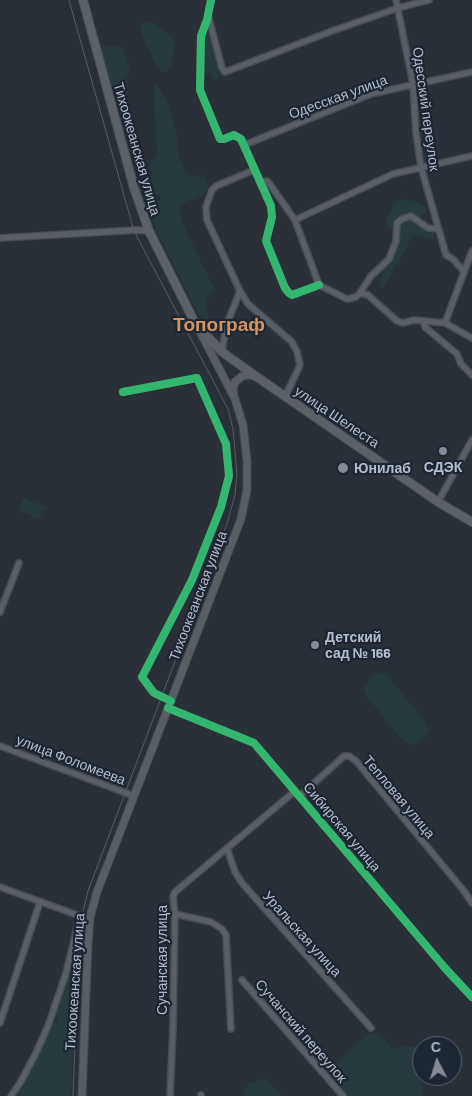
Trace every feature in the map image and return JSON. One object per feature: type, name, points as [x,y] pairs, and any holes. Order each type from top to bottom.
[{"type":"main road","name":"Тихоокеанская улица","points":[[82,1096],[90,917],[97,892],[241,519],[247,484],[247,461],[243,425],[235,399],[149,231],[134,188],[83,0]]},
{"type":"main road","name":"улица Шелеста","points":[[195,323],[222,352],[438,502],[472,522]]},
{"type":"main road","points":[[235,399],[233,389],[235,382],[242,376],[257,377]]},
{"type":"street","points":[[210,0],[200,41],[200,90],[220,139],[237,136],[244,145],[260,182],[272,211],[266,241],[267,247],[285,288],[292,295],[319,285]]},
{"type":"street","name":"Одесский переулок","points":[[396,0],[413,84],[416,133],[422,167],[446,254],[464,272]]},
{"type":"street","points":[[208,14],[222,68],[225,72],[332,31],[398,8],[429,0]]},
{"type":"street","name":"Одесская улица","points":[[244,145],[371,94],[413,84],[453,78],[472,72]]},
{"type":"street","points":[[295,220],[393,174],[472,156]]},
{"type":"street","points":[[254,170],[216,186],[209,196],[206,208],[207,220],[240,291],[254,310],[292,341],[297,351],[300,365],[285,397]]},
{"type":"street","points":[[260,182],[269,182],[295,220],[319,285],[347,299],[356,297],[371,276],[388,259],[396,240],[397,223],[402,218],[411,216],[428,228],[438,228]]},
{"type":"street","points":[[0,238],[137,230],[149,231]]},
{"type":"street","points":[[445,323],[472,251]]},
{"type":"street","points":[[222,352],[226,326],[240,291]]},
{"type":"street","points":[[360,293],[368,295],[397,321],[402,323],[410,320],[434,324],[445,323],[472,338]]},
{"type":"street","points":[[422,321],[425,327],[457,354],[461,364],[472,375]]},
{"type":"street","name":"Сибирская улица","points":[[123,392],[197,378],[226,444],[229,476],[221,507],[192,580],[142,676],[154,693],[170,704],[254,743],[445,968],[472,997]]},
{"type":"street","points":[[438,502],[472,440]]},
{"type":"street","points":[[0,612],[19,563]]},
{"type":"street","name":"улица Фоломеева","points":[[0,746],[134,796]]},
{"type":"street","name":"Тепловая улица","points":[[300,796],[344,756],[349,756],[362,769],[472,903]]},
{"type":"street","name":"Сучанская улица","points":[[170,1096],[175,914],[173,896],[175,892],[295,791]]},
{"type":"street","name":"Уральская улица","points":[[227,848],[235,872],[242,883],[371,1028]]},
{"type":"street","points":[[0,887],[80,916],[90,917]]},
{"type":"street","points":[[0,1023],[40,902]]},
{"type":"street","points":[[175,914],[211,922],[222,929],[226,935],[231,1028]]},
{"type":"street","points":[[10,1096],[20,1083],[48,1026],[66,973],[80,916]]},
{"type":"street","name":"Сучанский переулок","points":[[242,980],[342,1096]]},
{"type":"green space","points":[[145,22],[155,23],[173,37],[175,46],[171,65],[166,72],[158,69],[142,35],[140,25]]},
{"type":"green space","points":[[207,28],[210,29],[219,67],[220,76],[217,80],[212,79],[212,73],[202,75],[202,41]]},
{"type":"green space","points":[[105,46],[121,47],[124,49],[130,69],[129,74],[115,87],[111,85],[101,50]]},
{"type":"green space","points":[[155,83],[157,83],[169,106],[177,137],[179,158],[185,171],[194,176],[201,175],[207,183],[208,189],[202,195],[181,204],[179,209],[182,222],[214,288],[206,304],[208,325],[205,325],[203,322],[158,234],[146,204],[163,199],[149,190],[153,175],[149,163],[157,156]]},
{"type":"green space","points":[[402,199],[411,200],[423,205],[426,208],[426,213],[420,217],[410,214],[405,215],[396,221],[393,229],[387,228],[386,219],[395,202]]},
{"type":"green space","points":[[411,218],[431,231],[434,238],[430,239],[414,234],[384,287],[381,288],[379,281],[383,274],[383,265],[388,257],[398,229],[402,222]]},
{"type":"green space","points":[[24,498],[45,507],[39,519],[18,510]]},
{"type":"green space","points":[[381,672],[390,678],[425,721],[429,730],[423,740],[412,745],[402,740],[367,697],[363,688],[370,677]]},
{"type":"green space","points":[[72,961],[77,965],[71,1096],[13,1096],[48,1034],[50,1025],[59,1020],[54,1011]]},
{"type":"green space","points":[[378,1032],[393,1049],[404,1046],[412,1046],[412,1086],[422,1086],[422,1096],[347,1096],[326,1075],[366,1035]]},
{"type":"green space","points":[[266,1078],[283,1096],[243,1095],[248,1084]]},
{"type":"tram line","points":[[69,0],[134,231],[228,409],[233,429],[237,474],[235,495],[227,524],[88,891],[82,916],[79,942],[73,1096]]},
{"type":"cycle path","points":[[211,0],[201,36],[200,90],[220,139],[234,135],[241,139],[271,206],[272,217],[266,241],[285,288],[292,295],[319,285]]},
{"type":"cycle path","points":[[123,392],[197,378],[226,444],[229,476],[221,507],[192,580],[142,677],[154,693],[171,701]]},
{"type":"cycle path","points":[[168,708],[254,743],[445,968],[472,997]]},
{"type":"place","name":"СДЭК","points":[[443,451]]},
{"type":"place","name":"Юнилаб","points":[[343,468]]},
{"type":"place","name":"Детский сад № 166","points":[[315,645]]},
{"type":"district","name":"Топограф","points":[[219,325]]}]
